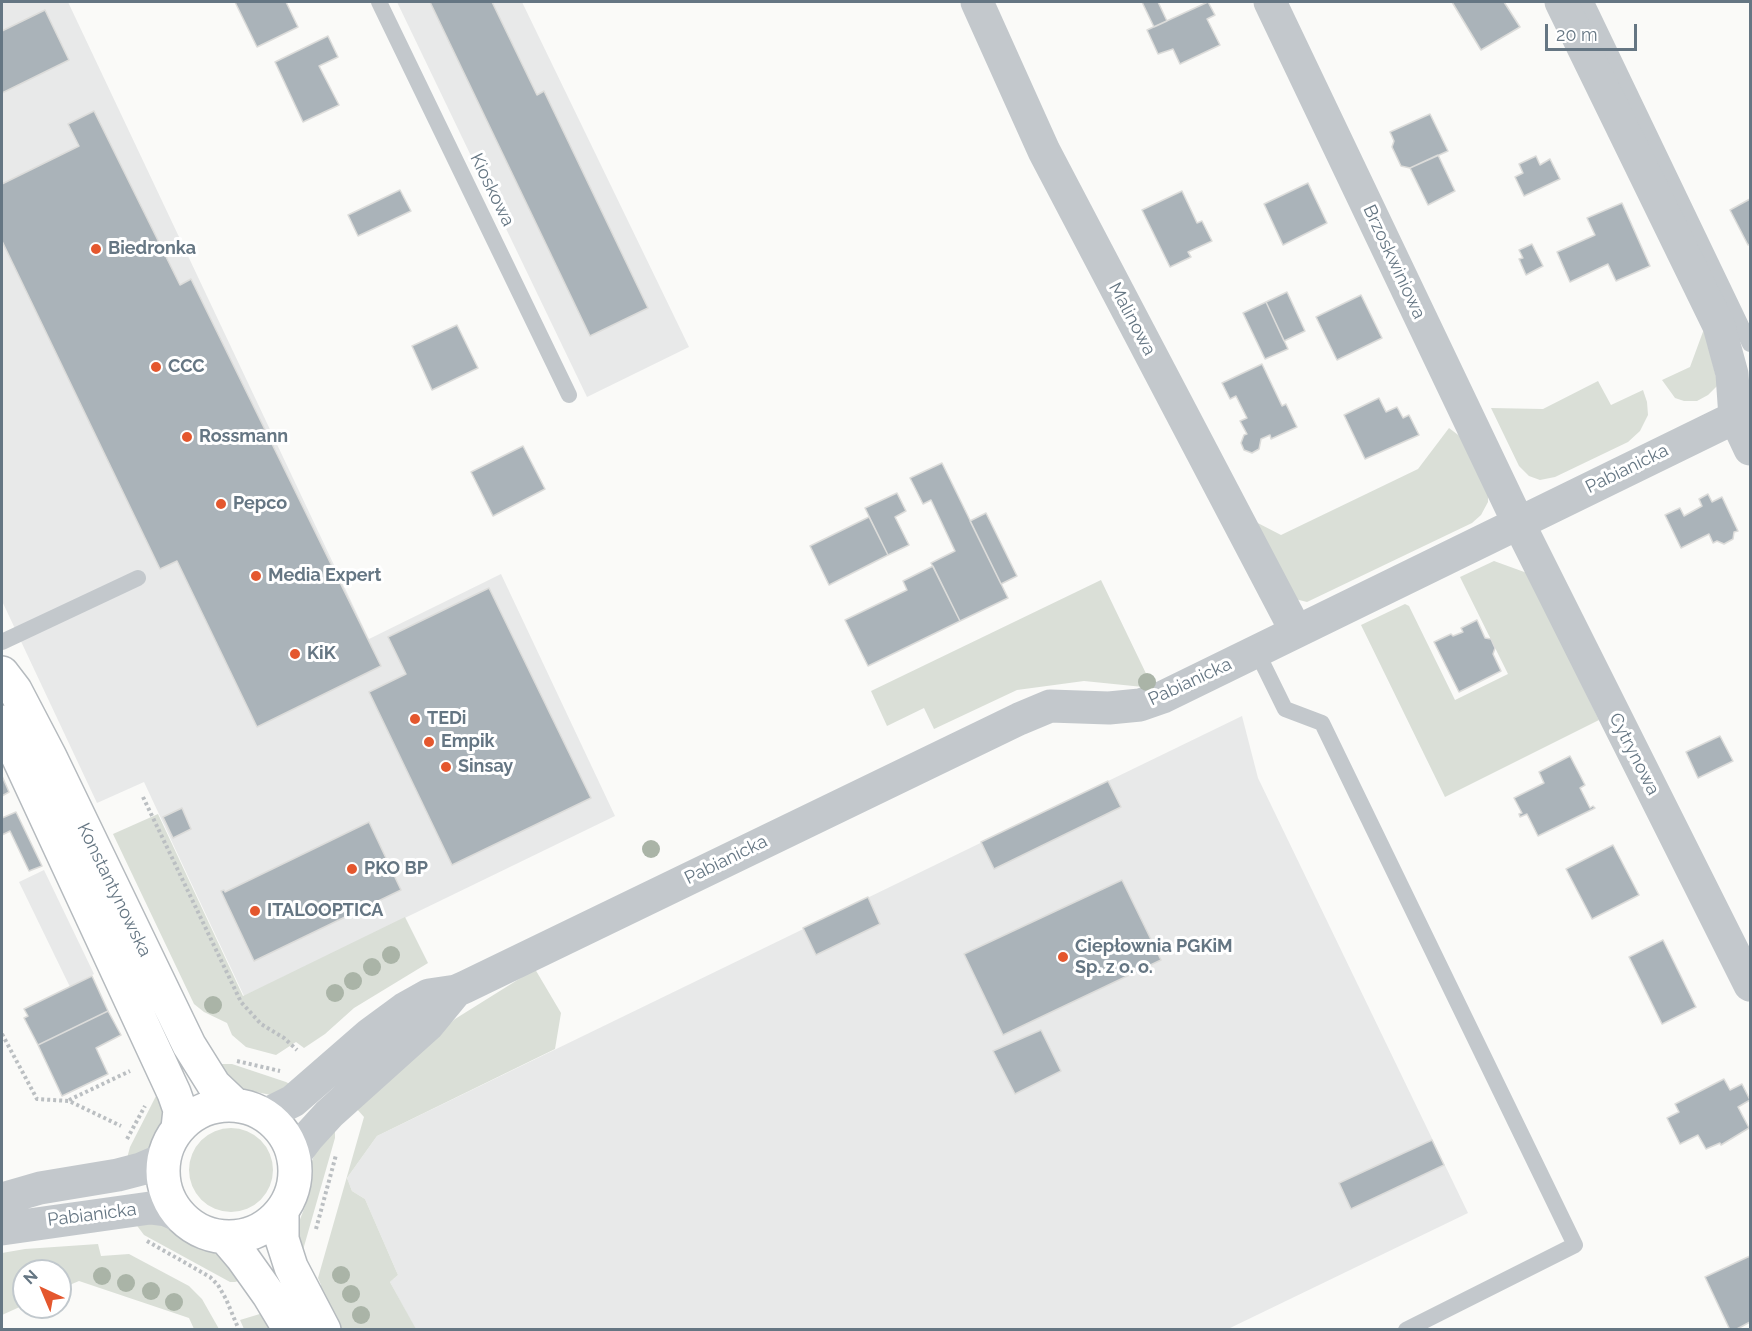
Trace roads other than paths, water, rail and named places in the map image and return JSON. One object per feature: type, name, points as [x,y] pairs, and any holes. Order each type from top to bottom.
[{"type":"main road","name":"Konstantynowska","points":[[2,674],[15,690],[50,757],[189,1045],[214,1085],[232,1103]]},
{"type":"main road","name":"Konstantynowska","points":[[2,722],[171,1086],[180,1110],[178,1128]]},
{"type":"main road","points":[[245,1104],[265,1116],[286,1139],[293,1157],[295,1180],[292,1193],[282,1213],[268,1226],[257,1232],[245,1236],[225,1237],[206,1232],[182,1217],[171,1205],[161,1172],[166,1148],[178,1128],[200,1110],[213,1105],[245,1104]]},
{"type":"main road","points":[[282,1213],[282,1239],[291,1267],[324,1329]]},
{"type":"main road","points":[[225,1237],[269,1295],[290,1329]]},
{"type":"street","name":"Malinowa","points":[[977,2],[1044,151],[1296,631]]},
{"type":"street","name":"Brzoskwiniowa","points":[[1270,2],[1518,522]]},
{"type":"street","points":[[1561,2],[1719,326],[1743,413],[1750,449]]},
{"type":"street","name":"Pabianicka","points":[[265,1116],[293,1101],[362,1040],[404,1009],[429,995],[456,991],[1050,706],[1109,708],[1140,705],[1163,697],[1743,413]]},
{"type":"street","name":"Cytrynowa","points":[[1518,522],[1750,985]]},
{"type":"street","name":"Pabianicka","points":[[293,1157],[329,1114],[428,1025],[456,991]]},
{"type":"street","name":"Pabianicka","points":[[2,1199],[40,1188],[118,1175],[162,1160]]},
{"type":"street","name":"Pabianicka","points":[[2,1229],[150,1208],[166,1210],[182,1217]]},
{"type":"lane","name":"Kioskowa","points":[[379,2],[569,395]]},
{"type":"lane","points":[[1586,2],[1750,344]]},
{"type":"lane","points":[[2,642],[138,578]]},
{"type":"lane","points":[[1257,650],[1285,708],[1322,723],[1575,1245],[1406,1329]]},
{"type":"place","name":"Biedronka","points":[[96,249]]},
{"type":"place","name":"CCC","points":[[156,367]]},
{"type":"place","name":"Rossmann","points":[[187,437]]},
{"type":"place","name":"Pepco","points":[[221,504]]},
{"type":"place","name":"Media Expert","points":[[256,576]]},
{"type":"place","name":"KiK","points":[[295,654]]},
{"type":"place","name":"TEDi","points":[[415,719]]},
{"type":"place","name":"Empik","points":[[429,742]]},
{"type":"place","name":"Sinsay","points":[[446,767]]},
{"type":"place","name":"PKO BP","points":[[352,869]]},
{"type":"place","name":"ITALOOPTICA","points":[[255,911]]},
{"type":"place","name":"Ciepłownia PGKiM Sp. z o. o.","points":[[1063,957]]}]
